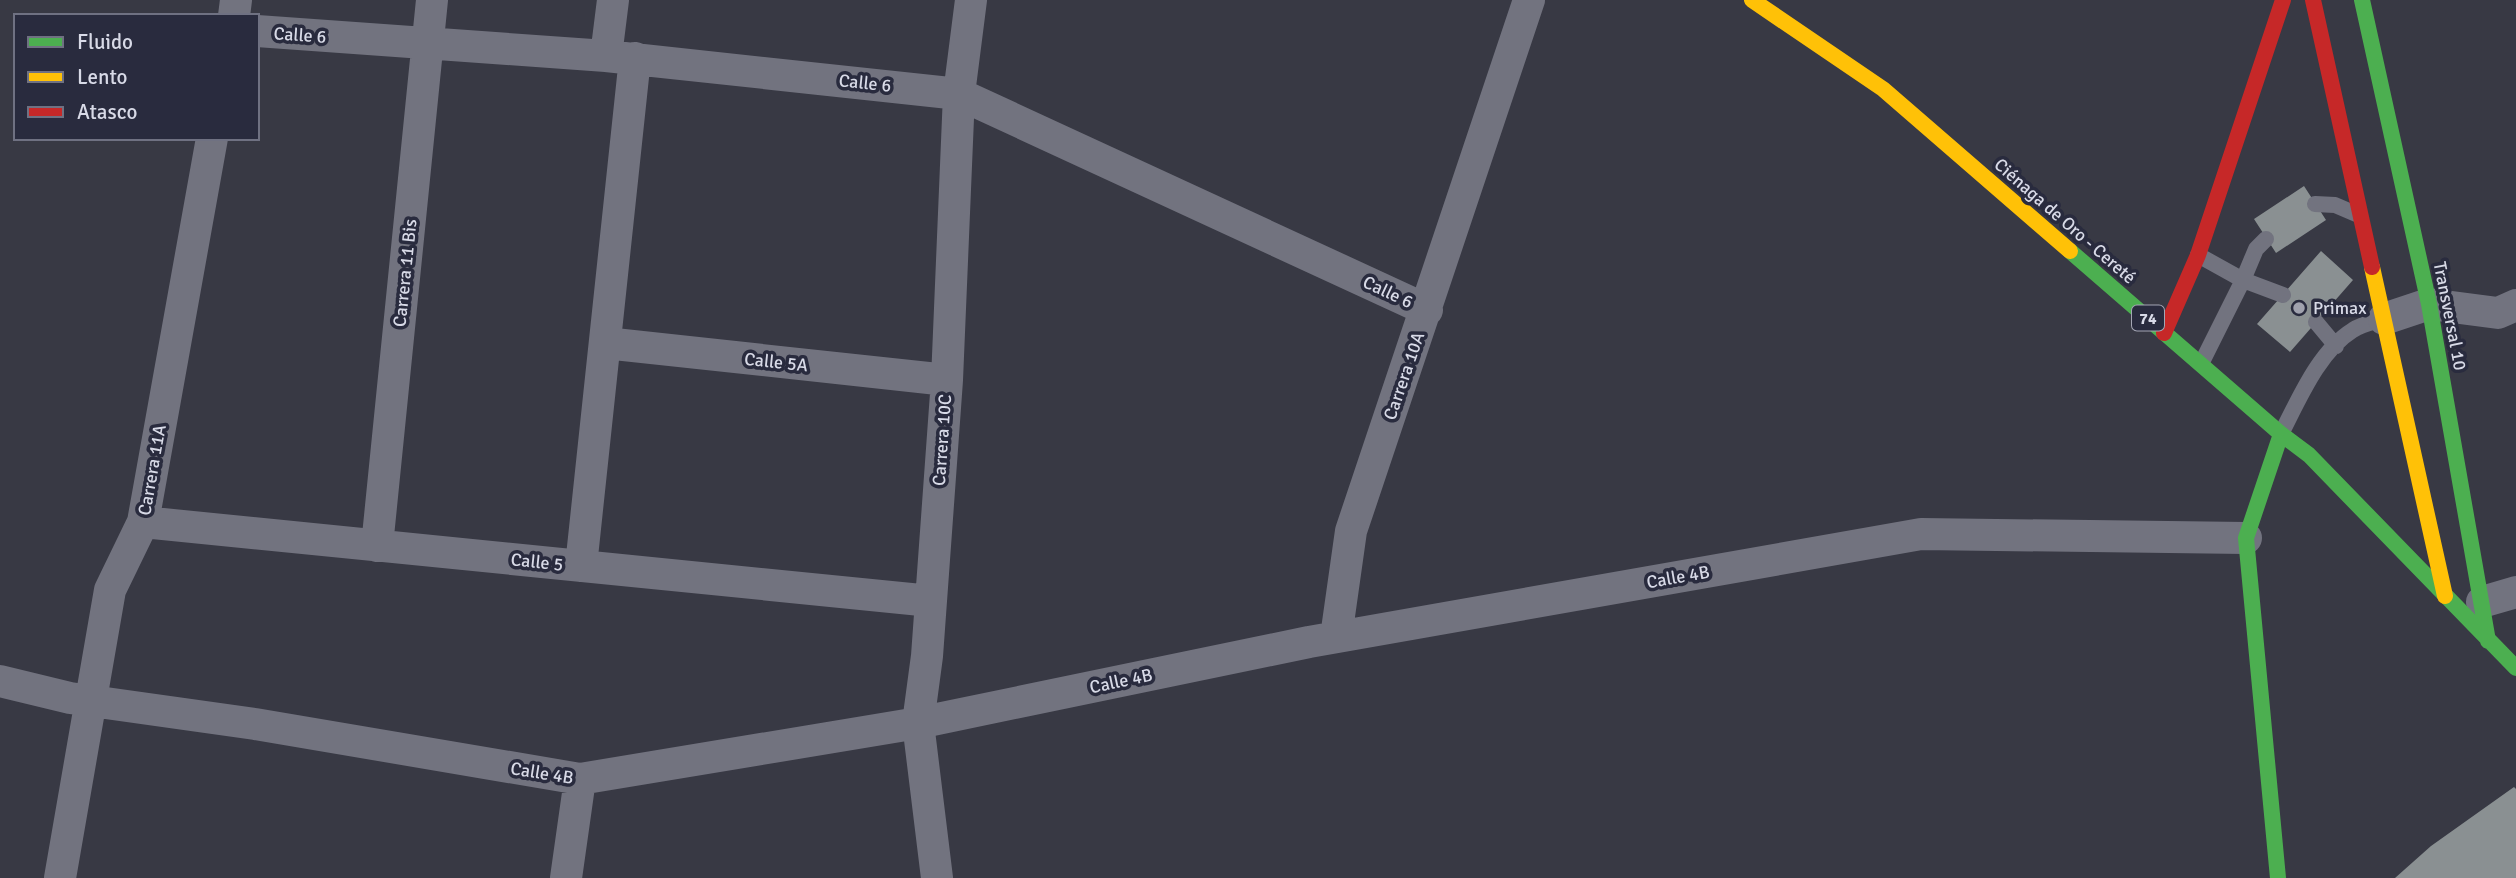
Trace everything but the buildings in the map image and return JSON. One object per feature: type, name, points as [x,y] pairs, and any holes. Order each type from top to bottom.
[{"type":"main road","name":"Ciénaga de Oro - Cereté","points":[[1752,0],[1883,89],[2281,434],[2309,455],[2516,668]]},
{"type":"main road","points":[[2164,333],[2198,255],[2283,0]]},
{"type":"main road","points":[[2313,0],[2445,596]]},
{"type":"main road","name":"Transversal 10","points":[[2362,0],[2430,304],[2488,641]]},
{"type":"main road","points":[[2278,878],[2246,538],[2281,434]]},
{"type":"street","name":"Carrera 11 Bis","points":[[377,546],[432,0]]},
{"type":"street","points":[[581,566],[605,343],[621,57],[613,0]]},
{"type":"street","name":"Carrera 10C","points":[[937,878],[918,723],[931,601],[947,380],[959,94],[971,0]]},
{"type":"street","name":"Carrera 10A","points":[[1336,637],[1352,531],[1529,0]]},
{"type":"street","name":"Calle 6","points":[[259,31],[621,57],[959,94],[1427,310]]},
{"type":"street","name":"Carrera 11A","points":[[61,878],[110,590],[143,522],[212,140]]},
{"type":"street","points":[[2384,319],[2430,304],[2498,313],[2516,305]]},
{"type":"street","name":"Calle 5A","points":[[605,343],[947,380]]},
{"type":"street","name":"Calle 5","points":[[143,522],[931,601]]},
{"type":"street","name":"Calle 4B","points":[[0,681],[89,701],[255,724],[580,779],[918,723],[1336,637],[1921,534],[2246,538]]},
{"type":"street","points":[[2482,602],[2516,592]]},
{"type":"street","points":[[566,878],[580,779]]},
{"type":"lane","points":[[2315,204],[2335,205],[2362,217]]},
{"type":"lane","points":[[2201,364],[2256,249],[2266,239]]},
{"type":"lane","points":[[2198,255],[2243,280],[2283,295]]},
{"type":"lane","points":[[2281,434],[2312,375],[2336,346],[2356,328],[2384,319]]},
{"type":"lane","points":[[2316,322],[2336,346]]},
{"type":"traffic: fast","points":[[2362,0],[2429,304],[2488,641]]},
{"type":"traffic: fast","points":[[2070,251],[2281,434],[2309,455],[2516,668]]},
{"type":"traffic: fast","points":[[2278,878],[2246,538],[2281,434]]},
{"type":"traffic: slow","points":[[1752,0],[1883,89],[2070,251]]},
{"type":"traffic: slow","points":[[2372,267],[2445,596]]},
{"type":"traffic: jam","points":[[2164,333],[2198,255],[2283,0]]},
{"type":"traffic: jam","points":[[2313,0],[2372,267]]},
{"type":"place","name":"Primax","points":[[2299,308]]}]
